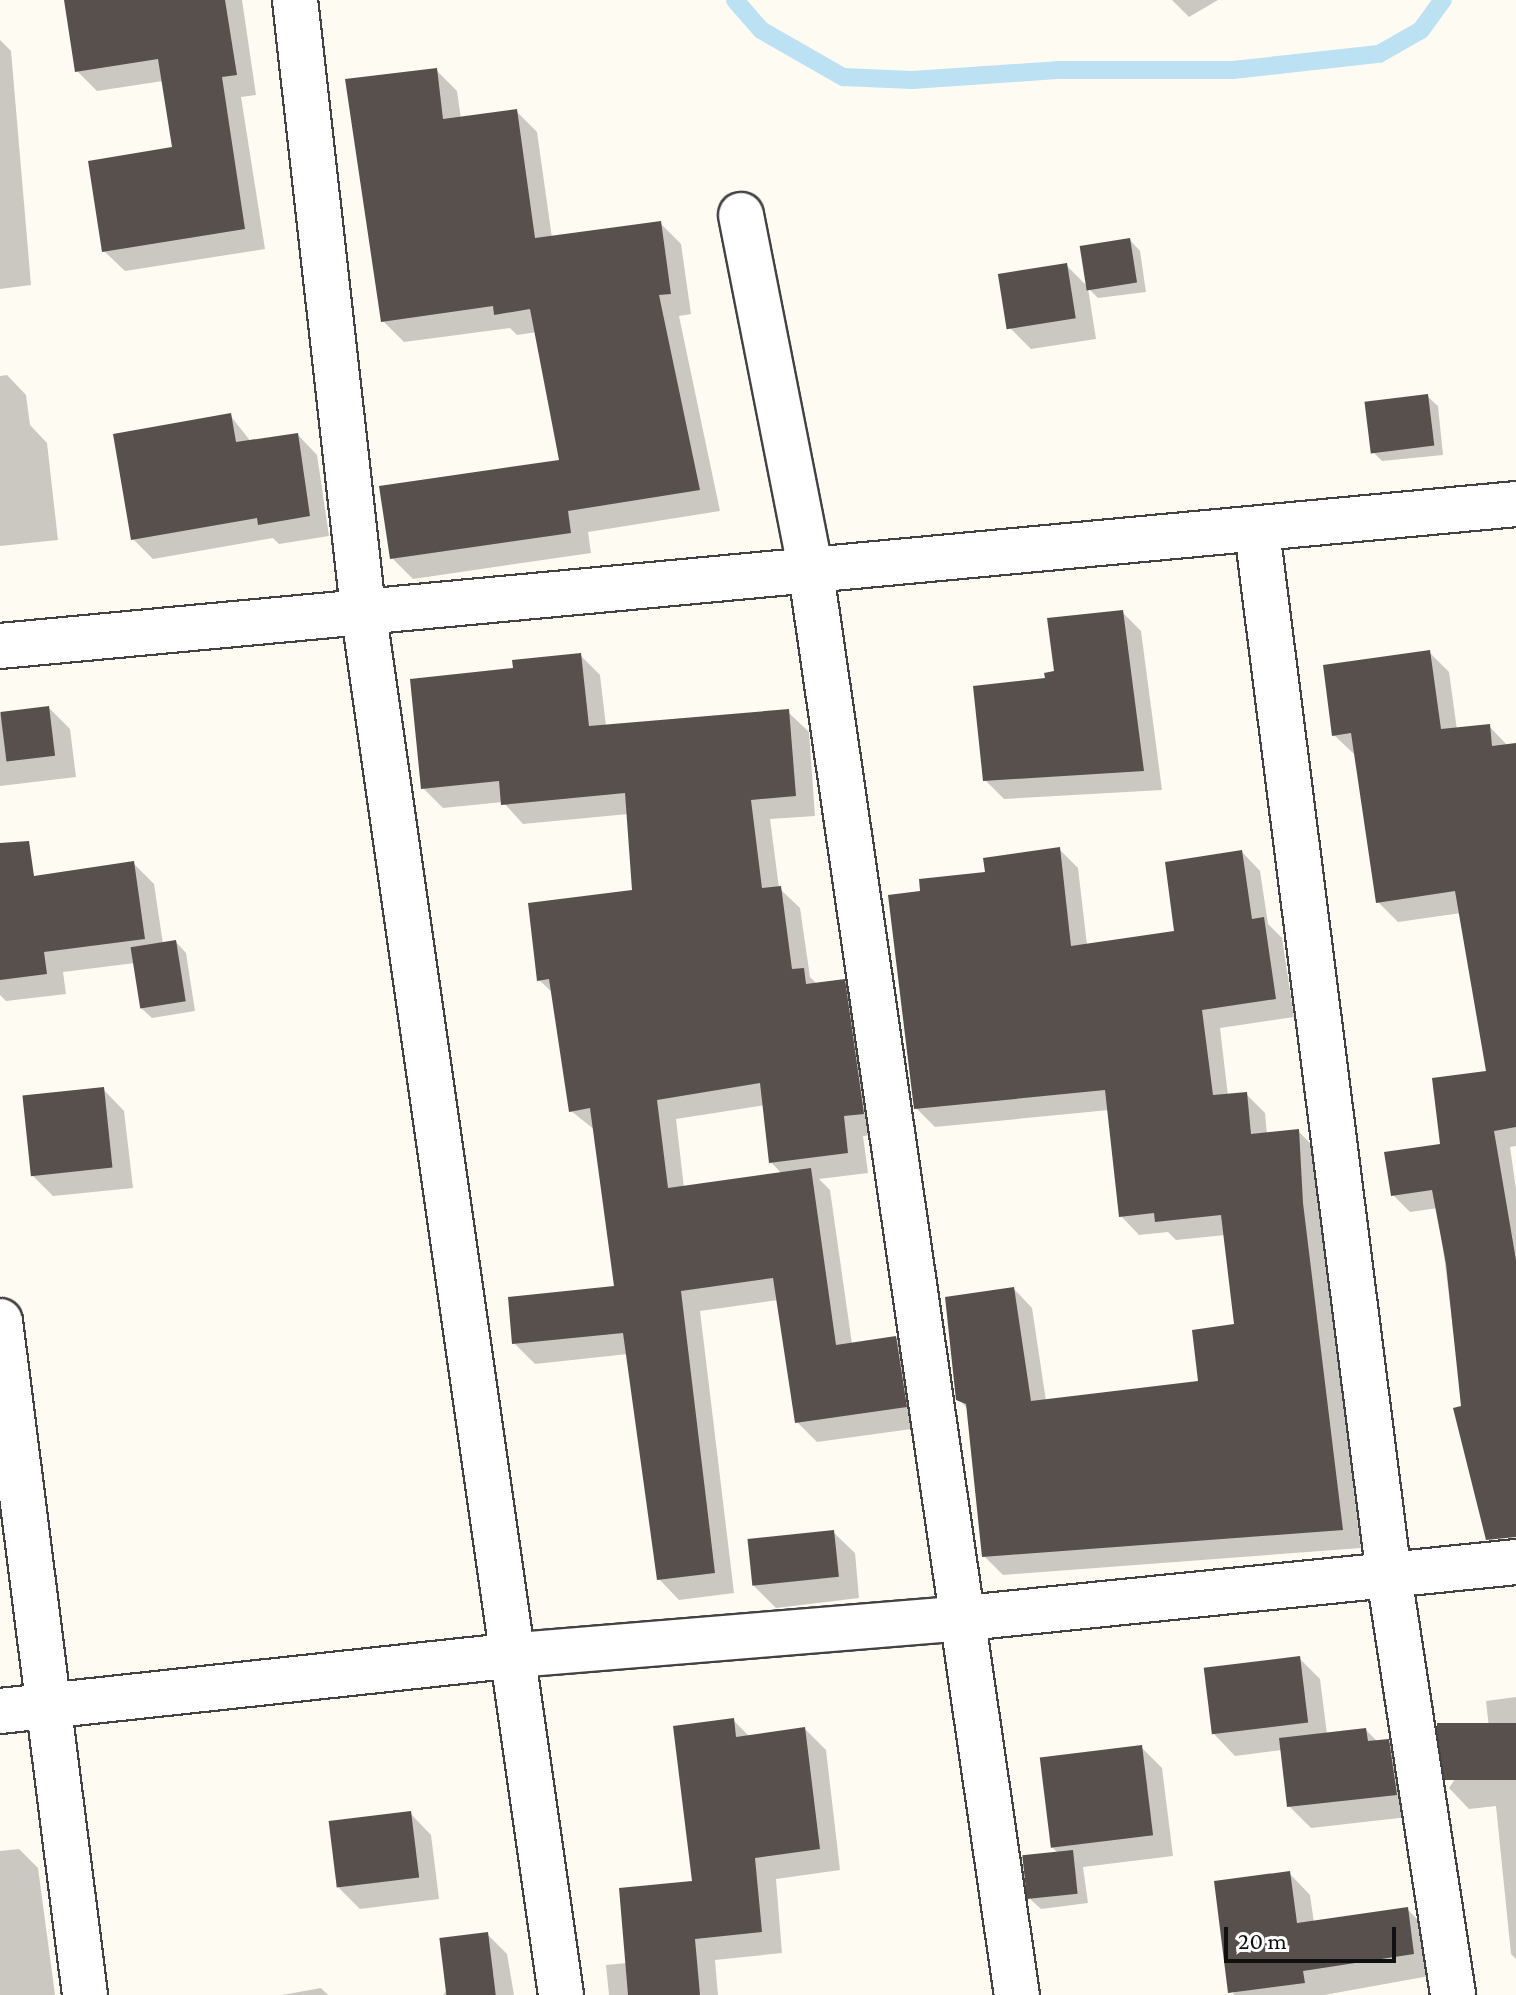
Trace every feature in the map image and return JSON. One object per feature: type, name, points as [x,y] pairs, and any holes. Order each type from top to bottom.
[{"type":"street","points":[[295,0],[363,609],[516,1655],[561,1995]]},
{"type":"street","points":[[741,215],[811,573],[966,1618],[1017,1995]]},
{"type":"street","points":[[0,646],[363,609],[811,573],[1516,504]]},
{"type":"street","points":[[1257,531],[1389,1576],[1453,1995]]},
{"type":"street","points":[[0,1321],[85,1995]]},
{"type":"street","points":[[0,1711],[516,1655],[966,1618],[1516,1562]]},
{"type":"building","points":[[64,0],[225,0],[237,75],[222,77],[245,229],[102,252],[88,161],[172,147],[158,59],[75,72]]},
{"type":"building","points":[[437,68],[443,119],[517,109],[535,238],[661,221],[671,294],[659,295],[700,490],[568,511],[571,533],[390,559],[379,486],[559,460],[530,309],[494,315],[493,306],[381,322],[345,79]]},
{"type":"building","points":[[1130,238],[1137,282],[1087,290],[1080,246]]},
{"type":"building","points":[[1067,263],[1076,318],[1007,329],[998,274]]},
{"type":"building","points":[[1428,394],[1434,446],[1371,453],[1364,402]]},
{"type":"building","points":[[231,413],[236,442],[298,433],[310,516],[258,525],[257,518],[131,540],[113,434]]},
{"type":"building","points":[[1123,610],[1144,771],[983,781],[973,686],[1045,678],[1044,673],[1054,671],[1047,618]]},
{"type":"building","points":[[1430,650],[1441,729],[1490,724],[1492,746],[1516,743],[1516,1127],[1494,1131],[1516,1260],[1516,1537],[1486,1540],[1453,1408],[1461,1406],[1446,1264],[1432,1190],[1391,1196],[1384,1152],[1440,1144],[1432,1078],[1486,1071],[1455,891],[1376,903],[1351,733],[1332,736],[1323,665]]},
{"type":"building","points":[[581,653],[589,726],[789,709],[796,796],[751,800],[762,888],[781,886],[792,969],[804,968],[806,984],[845,979],[864,1114],[844,1116],[848,1153],[769,1163],[760,1083],[657,1100],[668,1188],[811,1168],[836,1345],[896,1336],[907,1407],[795,1423],[773,1278],[681,1291],[715,1573],[657,1580],[623,1333],[512,1344],[508,1297],[614,1286],[590,1108],[569,1112],[549,979],[537,981],[528,903],[632,890],[625,793],[501,805],[499,781],[421,789],[410,679],[513,668],[512,660]]},
{"type":"building","points":[[49,706],[55,756],[6,762],[0,712]]},
{"type":"building","points":[[29,841],[34,876],[134,861],[145,939],[44,952],[47,974],[0,980],[0,843]]},
{"type":"building","points":[[1060,847],[1071,946],[1174,931],[1165,862],[1242,850],[1252,919],[1264,917],[1276,999],[1202,1010],[1213,1095],[1247,1092],[1251,1134],[1299,1129],[1303,1203],[1343,1530],[982,1557],[966,1404],[956,1400],[945,1297],[1014,1287],[1031,1401],[1198,1381],[1192,1330],[1234,1324],[1221,1215],[1155,1222],[1154,1213],[1119,1217],[1105,1090],[914,1109],[888,895],[920,891],[919,879],[985,872],[983,858]]},
{"type":"building","points":[[176,940],[186,1001],[140,1008],[131,947]]},
{"type":"building","points":[[104,1087],[112,1168],[31,1176],[22,1096]]},
{"type":"building","points":[[834,1530],[839,1577],[752,1586],[747,1539]]},
{"type":"building","points":[[1300,1656],[1308,1723],[1212,1734],[1204,1668]]},
{"type":"building","points":[[734,1718],[736,1737],[805,1727],[820,1849],[755,1858],[762,1932],[695,1939],[700,1995],[628,1995],[619,1888],[692,1881],[673,1726]]},
{"type":"building","points":[[1437,1723],[1516,1723],[1516,1780],[1437,1780]]},
{"type":"building","points":[[1366,1728],[1368,1741],[1389,1739],[1397,1795],[1287,1807],[1279,1738]]},
{"type":"building","points":[[1142,1745],[1153,1835],[1051,1848],[1040,1758]]},
{"type":"building","points":[[411,1811],[419,1878],[337,1888],[329,1821]]},
{"type":"building","points":[[1073,1850],[1078,1894],[1027,1899],[1022,1855]]},
{"type":"building","points":[[1290,1871],[1297,1923],[1408,1907],[1414,1954],[1303,1971],[1305,1983],[1228,1993],[1214,1881]]},
{"type":"building","points":[[488,1932],[496,1995],[446,1995],[439,1938]]},
{"type":"waterway","points":[[735,0],[761,30],[843,77],[912,80],[1057,70],[1233,70],[1379,54],[1421,30],[1443,0]]}]
